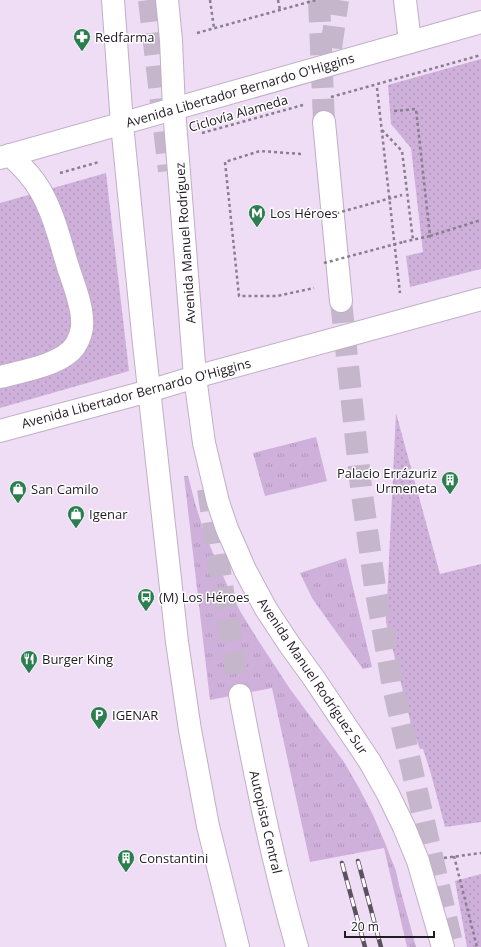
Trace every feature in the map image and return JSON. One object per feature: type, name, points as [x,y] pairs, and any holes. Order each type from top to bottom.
[{"type":"main road","points":[[112,0],[125,155],[177,642],[190,730],[208,826],[238,947]]},
{"type":"main road","name":"Avenida Manuel Rodríguez","points":[[167,0],[171,40],[174,109],[196,377]]},
{"type":"main road","points":[[405,0],[410,42]]},
{"type":"main road","name":"Avenida Libertador Bernardo O'Higgins","points":[[5,157],[481,22]]},
{"type":"main road","points":[[324,122],[340,301]]},
{"type":"main road","points":[[0,377],[59,360],[74,347],[82,326],[82,313],[75,287],[55,223],[45,199],[24,168],[5,157]]},
{"type":"main road","name":"Avenida Libertador Bernardo O'Higgins","points":[[0,431],[481,298]]},
{"type":"main road","name":"Avenida Manuel Rodríguez Sur","points":[[196,377],[202,432],[211,475],[223,516],[245,570],[278,626],[370,762],[388,794],[418,861],[443,947]]},
{"type":"main road","name":"Autopista Central","points":[[240,695],[274,859],[297,947]]},
{"type":"path","points":[[210,0],[214,28]]},
{"type":"path","points":[[278,0],[280,10]]},
{"type":"path","points":[[171,40],[316,0]]},
{"type":"path","points":[[330,97],[481,55]]},
{"type":"path","points":[[377,88],[400,293]]},
{"type":"path","name":"Ciclovía Alameda","points":[[177,140],[307,104]]},
{"type":"path","points":[[394,111],[416,109],[430,236]]},
{"type":"path","points":[[382,130],[402,151],[413,240]]},
{"type":"path","points":[[301,154],[260,151],[225,162],[239,296],[277,296],[314,288],[313,282]]},
{"type":"path","points":[[33,180],[125,155]]},
{"type":"path","points":[[319,218],[407,193]]},
{"type":"path","points":[[318,263],[324,263],[430,236],[481,220]]},
{"type":"path","points":[[418,861],[481,853]]},
{"type":"path","points":[[454,856],[477,947]]},
{"type":"green space","points":[[481,59],[481,269],[410,287],[406,256],[423,252],[411,148],[391,124],[388,85]]},
{"type":"green space","points":[[106,173],[129,371],[0,408],[0,203]]},
{"type":"green space","points":[[396,413],[440,574],[481,564],[481,822],[445,827],[423,749],[420,749],[412,728],[386,622]]},
{"type":"green space","points":[[316,437],[327,481],[265,496],[253,453]]},
{"type":"green space","points":[[184,476],[188,476],[204,532],[240,611],[290,689],[344,762],[373,815],[396,871],[416,947],[407,947],[384,848],[310,862],[272,688],[210,700]]},
{"type":"green space","points":[[346,558],[372,667],[363,669],[312,598],[300,573]]},
{"type":"green space","points":[[481,874],[481,947],[467,947],[455,881]]},
{"type":"tunnel","points":[[149,0],[169,171]]},
{"type":"tunnel","points":[[319,0],[324,122]]},
{"type":"tunnel","points":[[331,48],[338,0]]},
{"type":"tunnel","points":[[341,301],[361,487],[375,587],[393,687],[453,947]]},
{"type":"tunnel","points":[[208,489],[240,695]]},
{"type":"railway","points":[[358,861],[381,947]]},
{"type":"railway","points":[[342,863],[365,947]]},
{"type":"place","name":"Redfarma","points":[[82,52]]},
{"type":"place","name":"Los Héroes","points":[[257,228]]},
{"type":"place","name":"Palacio Errázuriz Urmeneta","points":[[450,495]]},
{"type":"place","name":"San Camilo","points":[[18,504]]},
{"type":"place","name":"Igenar","points":[[76,529]]},
{"type":"place","name":"(M) Los Héroes","points":[[146,612]]},
{"type":"place","name":"Burger King","points":[[29,674]]},
{"type":"place","name":"IGENAR","points":[[99,730]]},
{"type":"place","name":"Constantini","points":[[126,873]]}]
